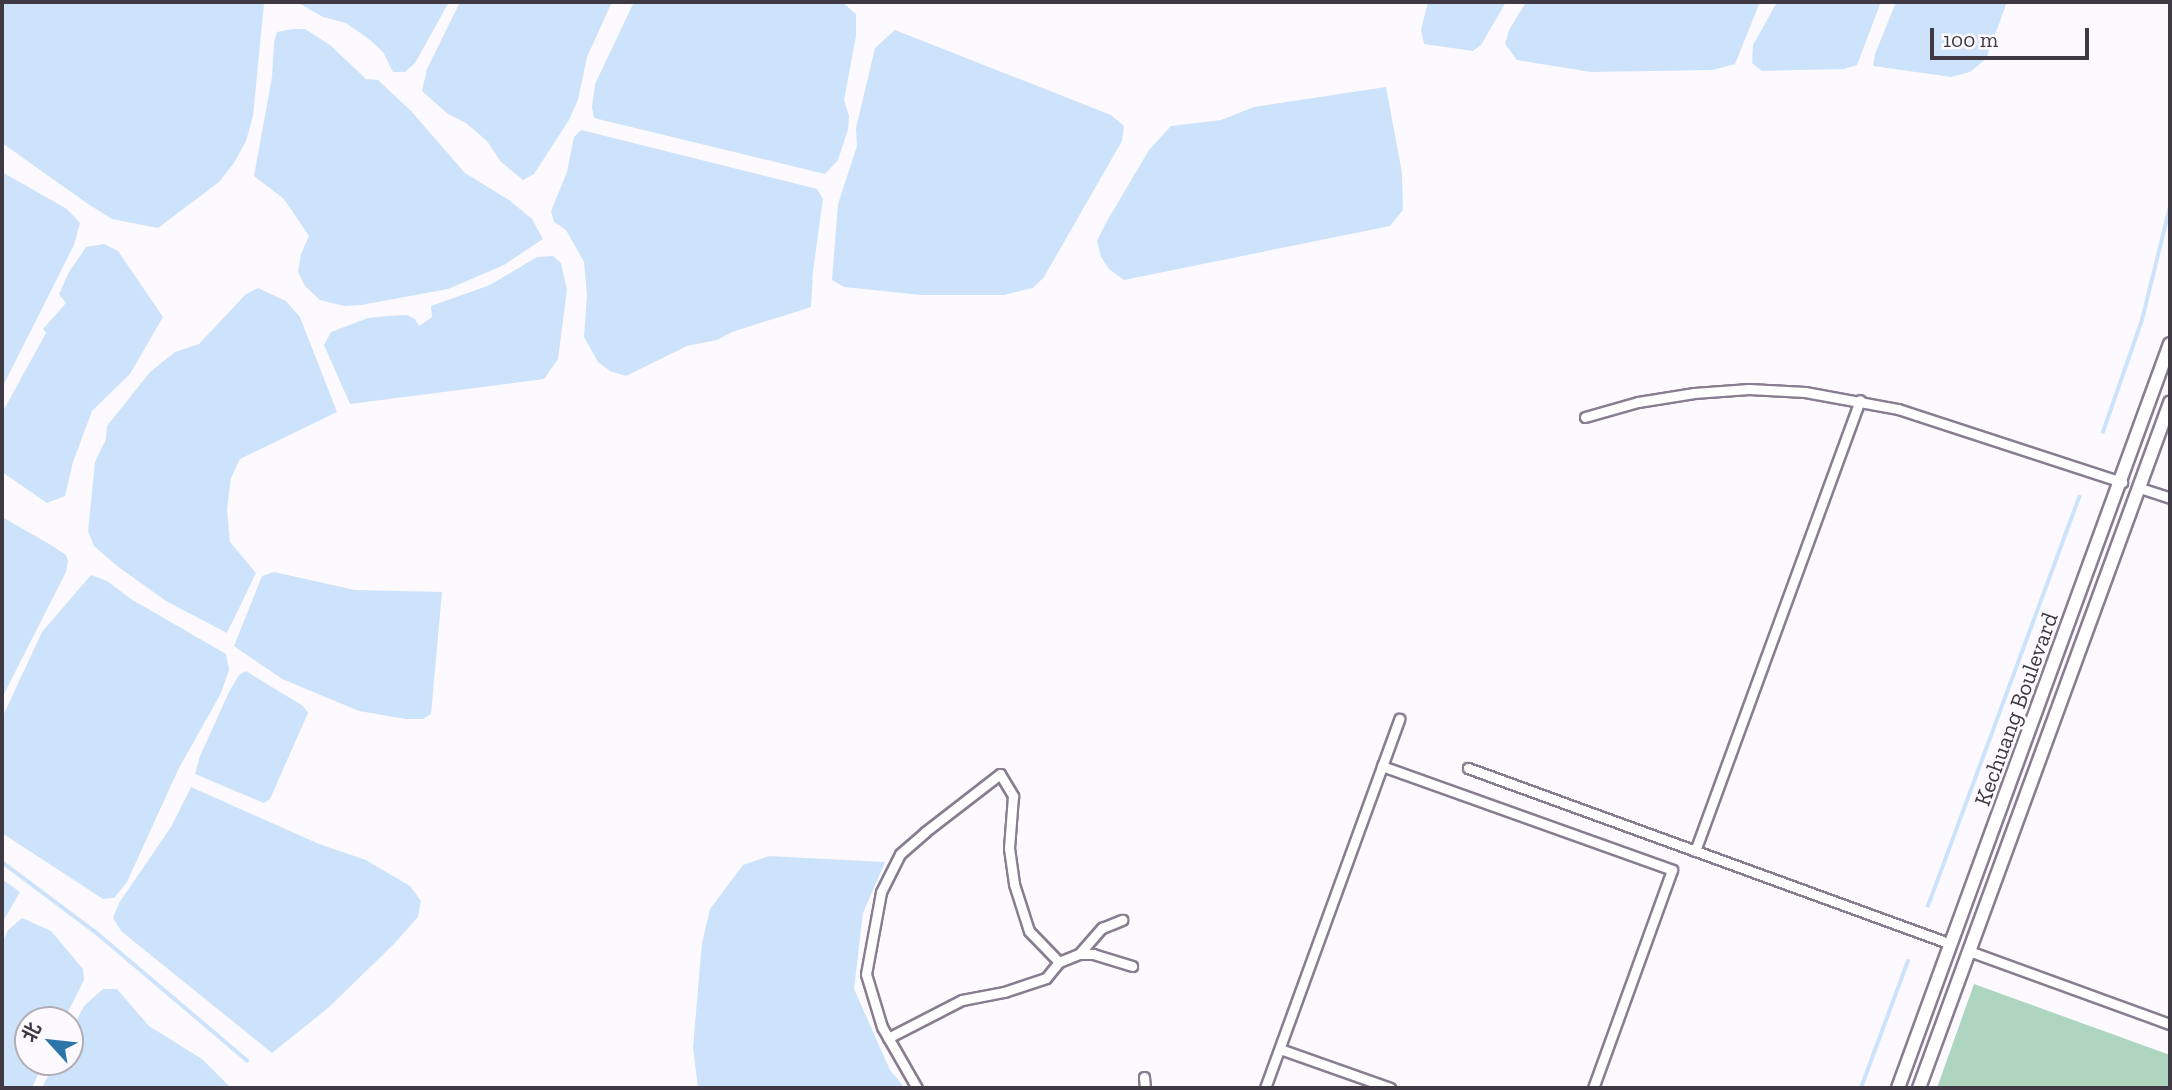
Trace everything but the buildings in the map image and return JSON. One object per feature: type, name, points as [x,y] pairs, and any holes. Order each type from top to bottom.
[{"type":"main road","name":"Kechuang Boulevard","points":[[1898,1088],[2122,482],[2170,344]]},
{"type":"main road","name":"Kechuang Boulevard","points":[[1919,1088],[2170,403]]},
{"type":"street","points":[[1585,417],[1639,402],[1721,390],[1777,390],[1860,400],[1916,415],[2122,482]]},
{"type":"street","points":[[1695,851],[1860,400]]},
{"type":"street","points":[[2140,488],[2170,498]]},
{"type":"street","points":[[1265,1088],[1399,719]]},
{"type":"street","points":[[1382,766],[1672,870],[1592,1088]]},
{"type":"street","points":[[1468,768],[1951,944]]},
{"type":"street","points":[[917,1088],[888,1038],[866,974],[881,892],[900,853],[1000,774],[1013,796],[1009,848],[1014,884],[1029,931],[1059,962]]},
{"type":"street","points":[[1079,954],[1101,928],[1122,920]]},
{"type":"street","points":[[1969,951],[2170,1024]]},
{"type":"street","points":[[888,1038],[962,1000],[1004,992],[1046,978],[1059,962],[1079,954],[1093,954],[1132,967]]},
{"type":"street","points":[[1280,1049],[1390,1088]]},
{"type":"street","points":[[1144,1077],[1145,1088]]},
{"type":"green space","points":[[1974,984],[2170,1055],[2170,1088],[1937,1088]]},
{"type":"water","points":[[2,2],[262,2],[264,4],[253,116],[246,141],[234,163],[219,182],[158,228],[112,219],[88,204],[2,143]]},
{"type":"water","points":[[297,2],[449,2],[415,63],[405,72],[393,72],[383,52],[370,40],[346,23],[323,17]]},
{"type":"water","points":[[460,2],[612,2],[587,57],[578,100],[569,120],[534,174],[523,180],[501,162],[487,141],[466,123],[448,114],[422,91],[427,69]]},
{"type":"water","points":[[634,2],[842,2],[856,14],[856,36],[844,100],[849,116],[848,130],[838,160],[825,174],[594,118],[592,107],[595,84]]},
{"type":"water","points":[[1428,2],[1506,2],[1481,45],[1473,51],[1424,44],[1421,30]]},
{"type":"water","points":[[1526,2],[1760,2],[1735,64],[1713,70],[1591,72],[1517,60],[1505,44],[1509,30]]},
{"type":"water","points":[[1777,2],[1881,2],[1857,65],[1844,69],[1762,71],[1752,63],[1753,45]]},
{"type":"water","points":[[1896,2],[2007,2],[1986,59],[1970,72],[1951,77],[1873,66],[1875,54]]},
{"type":"water","points":[[305,29],[330,45],[366,79],[378,80],[411,111],[465,173],[509,200],[532,219],[543,239],[504,265],[448,289],[361,305],[344,306],[320,300],[305,286],[298,272],[301,254],[309,236],[284,199],[254,176],[272,77],[274,42],[277,32]]},
{"type":"water","points":[[895,30],[1111,115],[1124,126],[1122,141],[1044,277],[1033,288],[1004,295],[921,295],[844,287],[832,280],[838,204],[857,146],[856,128],[875,48]]},
{"type":"water","points":[[1386,87],[1402,173],[1403,210],[1390,226],[1124,280],[1109,269],[1101,257],[1097,241],[1107,221],[1149,150],[1171,126],[1221,120],[1254,107]]},
{"type":"water","points":[[581,130],[817,189],[823,199],[811,307],[732,332],[717,340],[687,346],[626,376],[610,371],[598,362],[584,337],[587,295],[584,262],[566,230],[554,222],[551,211],[567,172],[574,137]]},
{"type":"water","points":[[2,172],[67,209],[80,223],[74,245],[2,388]]},
{"type":"water","points":[[104,244],[118,251],[163,317],[130,374],[92,411],[73,462],[65,496],[47,503],[2,472],[2,413],[46,333],[43,329],[66,303],[59,294],[69,272],[86,247]]},
{"type":"water","points":[[553,256],[561,263],[567,290],[558,359],[544,379],[350,404],[324,345],[331,332],[368,318],[388,316],[407,315],[415,319],[419,326],[432,317],[431,306],[490,285],[537,257]]},
{"type":"water","points":[[258,288],[286,301],[300,317],[337,412],[240,459],[231,478],[227,509],[230,542],[256,573],[227,633],[166,601],[117,566],[94,546],[88,531],[95,462],[106,439],[107,426],[150,372],[175,352],[199,344],[246,294]]},
{"type":"water","points":[[2,517],[66,555],[68,561],[66,572],[2,698]]},
{"type":"water","points":[[274,572],[355,590],[442,592],[431,714],[423,719],[406,719],[359,711],[282,679],[234,646],[262,576]]},
{"type":"water","points":[[91,575],[107,581],[131,599],[226,654],[229,670],[221,693],[178,770],[127,882],[114,898],[103,899],[2,833],[2,718],[42,632]]},
{"type":"water","points":[[246,671],[303,706],[308,713],[270,799],[264,803],[195,774],[200,756],[229,692],[239,675]]},
{"type":"water","points":[[191,787],[319,844],[366,860],[410,886],[421,901],[418,917],[393,945],[328,1008],[272,1053],[121,931],[113,918],[119,903],[171,827]]},
{"type":"water","points":[[769,856],[885,862],[863,913],[854,989],[890,1070],[905,1088],[698,1088],[693,1047],[702,943],[710,909],[743,865]]},
{"type":"water","points":[[2,879],[20,892],[2,923]]},
{"type":"water","points":[[22,918],[51,931],[83,969],[84,980],[71,1006],[14,1006],[14,1076],[38,1076],[32,1088],[2,1088],[2,943],[8,930]]},
{"type":"water","points":[[103,989],[117,989],[149,1026],[202,1059],[231,1088],[42,1088],[48,1076],[84,1076],[84,1006]]},
{"type":"waterway","points":[[2103,432],[2142,320],[2170,207]]},
{"type":"waterway","points":[[1928,906],[2079,497]]},
{"type":"waterway","points":[[2,862],[97,933],[247,1060]]},
{"type":"waterway","points":[[1861,1088],[1908,961]]}]
